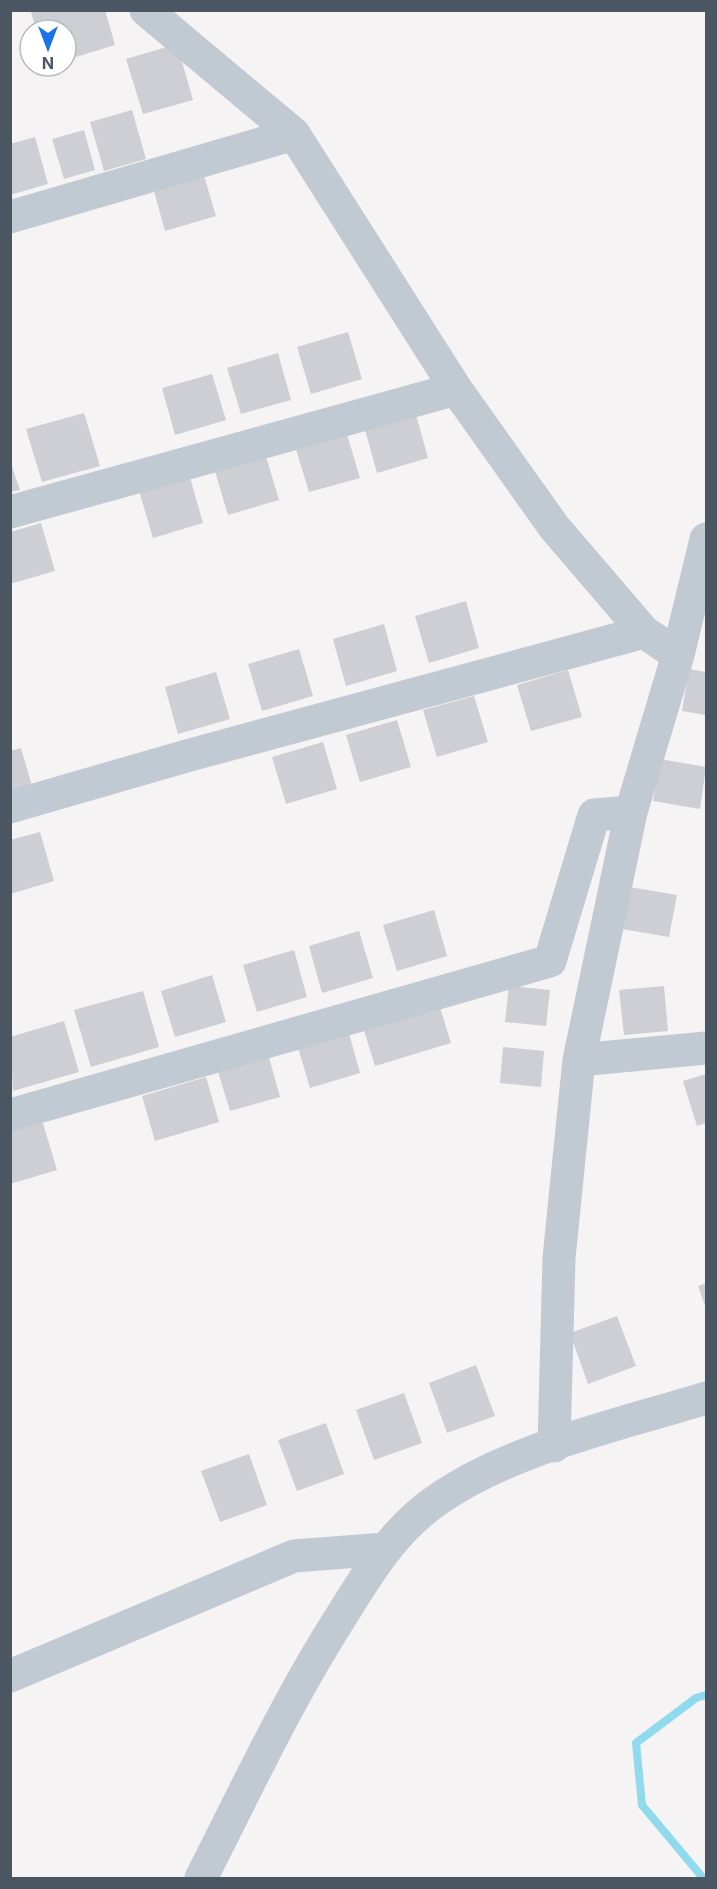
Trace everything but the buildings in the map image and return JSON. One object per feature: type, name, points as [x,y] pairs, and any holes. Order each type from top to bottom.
[{"type":"street","points":[[146,10],[294,134],[456,389],[554,527],[644,632],[678,655]]},
{"type":"street","points":[[10,217],[294,134]]},
{"type":"street","points":[[10,512],[456,389]]},
{"type":"street","points":[[554,1446],[559,1258],[579,1060],[631,812],[678,655],[706,540]]},
{"type":"street","points":[[10,807],[202,752],[644,632]]},
{"type":"street","points":[[10,1115],[550,961],[594,815],[631,812]]},
{"type":"street","points":[[579,1060],[706,1048]]},
{"type":"street","points":[[201,1878],[305,1676],[385,1549],[420,1512],[441,1497],[485,1473],[554,1446],[706,1398]]},
{"type":"street","points":[[10,1676],[294,1556],[385,1549]]},
{"type":"waterway","points":[[703,1878],[642,1805],[636,1743],[696,1698],[706,1695]]}]
